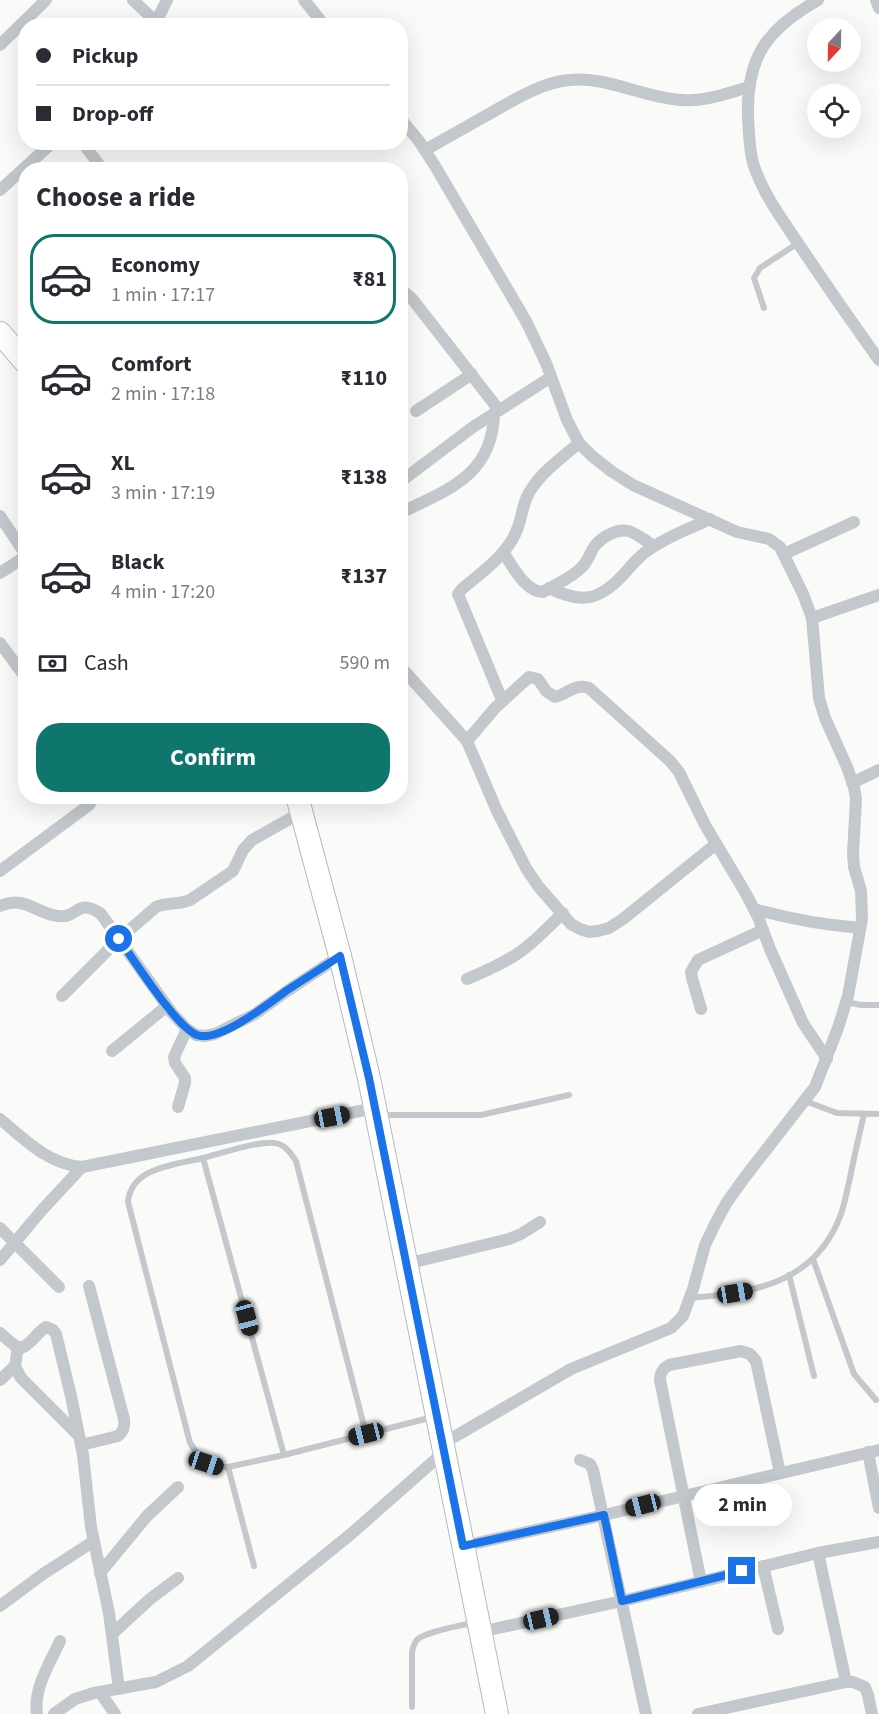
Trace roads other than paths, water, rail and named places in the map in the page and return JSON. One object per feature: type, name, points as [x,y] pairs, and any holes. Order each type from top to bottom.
[{"type":"highway","points":[[0,333],[18,354]]},
{"type":"highway","points":[[300,804],[340,956],[376,1112],[497,1714]]},
{"type":"street","points":[[28,18],[46,0]]},
{"type":"street","points":[[133,0],[150,18]]},
{"type":"street","points":[[158,18],[167,0]]},
{"type":"street","points":[[304,0],[319,18]]},
{"type":"street","points":[[818,0],[787,20],[762,46],[755,62],[750,79],[748,101],[749,138],[753,162],[763,187],[798,243],[879,360]]},
{"type":"street","points":[[876,0],[879,8]]},
{"type":"street","points":[[0,45],[18,27]]},
{"type":"street","points":[[425,150],[528,92],[569,80],[605,82],[662,98],[683,100],[704,99],[749,87]]},
{"type":"street","points":[[54,1714],[75,1699],[156,1682],[188,1666],[342,1541],[443,1448],[571,1369],[671,1328],[682,1316],[690,1298],[705,1245],[727,1202],[815,1087],[846,1002],[862,911],[861,891],[853,854],[856,800],[848,767],[825,718],[819,698],[812,618],[780,547],[769,539],[737,532],[633,485],[611,471],[579,443],[567,420],[546,363],[526,321],[425,150],[408,128]]},
{"type":"street","points":[[31,162],[44,150]]},
{"type":"street","points":[[0,190],[18,174]]},
{"type":"street","points":[[408,295],[472,375],[497,412],[491,440],[478,465],[455,486],[408,509]]},
{"type":"street","points":[[416,411],[472,375]]},
{"type":"street","points":[[408,476],[473,427],[551,377]]},
{"type":"street","points":[[502,700],[458,594],[503,552],[518,528],[522,507],[539,477],[579,443]]},
{"type":"street","points":[[0,516],[18,543]]},
{"type":"street","points":[[549,588],[579,599],[605,592],[638,558],[654,546],[710,519]]},
{"type":"street","points":[[783,554],[854,522]]},
{"type":"street","points":[[503,552],[531,588],[538,592],[577,573],[601,539],[616,531],[628,530],[654,546]]},
{"type":"street","points":[[0,573],[18,561]]},
{"type":"street","points":[[812,618],[878,597]]},
{"type":"street","points":[[0,643],[18,667]]},
{"type":"street","points":[[408,675],[467,741],[497,811],[526,868],[538,886],[571,924],[580,929],[589,932],[609,928],[716,844]]},
{"type":"street","points":[[467,741],[502,700],[529,677],[538,679],[546,691],[555,697],[578,687],[589,688],[679,772],[716,844],[754,909],[803,1023],[826,1059]]},
{"type":"street","points":[[852,783],[879,770]]},
{"type":"street","points":[[0,871],[90,804]]},
{"type":"street","points":[[62,996],[119,939],[156,907],[164,903],[184,902],[227,876],[233,871],[243,850],[252,840],[300,804]]},
{"type":"street","points":[[0,906],[13,902],[27,904],[59,917],[89,907],[101,914],[167,1006],[187,1029],[196,1035],[215,1034],[255,1014],[340,956]]},
{"type":"street","points":[[754,909],[795,920],[860,928]]},
{"type":"street","points":[[467,979],[518,954],[563,913]]},
{"type":"street","points":[[701,1009],[691,972],[698,960],[763,930]]},
{"type":"street","points":[[112,1051],[167,1006]]},
{"type":"street","points":[[178,1107],[185,1083],[174,1057],[187,1029]]},
{"type":"street","points":[[0,1119],[53,1160],[82,1167],[376,1112]]},
{"type":"street","points":[[0,1260],[82,1167]]},
{"type":"street","points":[[406,1264],[509,1239],[540,1222]]},
{"type":"street","points":[[0,1228],[59,1287]]},
{"type":"street","points":[[80,1440],[118,1436],[125,1426],[89,1286]]},
{"type":"street","points":[[0,1333],[18,1347],[25,1347],[42,1329],[53,1330],[56,1334],[80,1440],[94,1541],[109,1613],[119,1689]]},
{"type":"street","points":[[18,1347],[15,1366],[21,1378],[80,1440]]},
{"type":"street","points":[[701,1582],[660,1372],[669,1365],[741,1351],[750,1354],[756,1361],[780,1473]]},
{"type":"street","points":[[0,1380],[15,1366]]},
{"type":"street","points":[[463,1546],[874,1451],[879,1508]]},
{"type":"street","points":[[580,1460],[590,1464],[593,1470],[646,1714]]},
{"type":"street","points":[[100,1573],[147,1516],[178,1487]]},
{"type":"street","points":[[0,1606],[43,1574],[94,1541]]},
{"type":"street","points":[[479,1627],[622,1601],[818,1553],[879,1542]]},
{"type":"street","points":[[818,1553],[846,1682]]},
{"type":"street","points":[[763,1566],[778,1629]]},
{"type":"street","points":[[112,1634],[150,1599],[178,1578]]},
{"type":"street","points":[[37,1714],[39,1688],[60,1641]]},
{"type":"street","points":[[698,1714],[846,1682],[865,1687],[872,1714]]},
{"type":"street","points":[[100,1692],[115,1714]]},
{"type":"lane","points":[[764,308],[754,278],[756,273],[798,243]]},
{"type":"lane","points":[[846,1002],[879,1005]]},
{"type":"lane","points":[[376,1112],[481,1115],[569,1095]]},
{"type":"lane","points":[[805,1101],[837,1113],[879,1114]]},
{"type":"lane","points":[[690,1298],[748,1291],[771,1285],[813,1259],[836,1227],[842,1211],[864,1114]]},
{"type":"lane","points":[[366,1434],[296,1161],[290,1152],[282,1144],[259,1143],[149,1172],[133,1184],[128,1202],[190,1443],[206,1463],[228,1467],[284,1455],[437,1416]]},
{"type":"lane","points":[[203,1158],[284,1455]]},
{"type":"lane","points":[[813,1259],[854,1374],[876,1400]]},
{"type":"lane","points":[[789,1275],[814,1376]]},
{"type":"lane","points":[[228,1467],[254,1566]]},
{"type":"lane","points":[[411,1707],[412,1652],[418,1639],[428,1635],[479,1627]]}]
